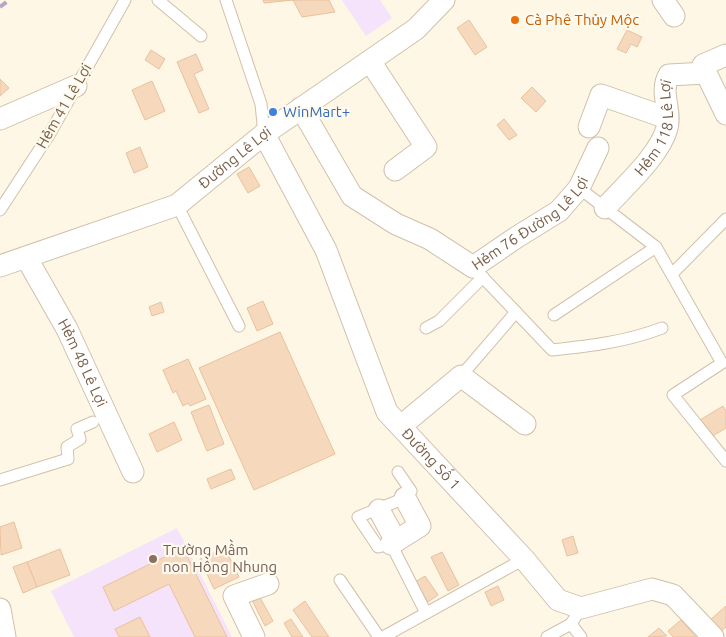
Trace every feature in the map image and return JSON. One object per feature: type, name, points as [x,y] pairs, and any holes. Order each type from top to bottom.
[{"type":"street","name":"Đường Lê Lợi","points":[[0,266],[176,205],[264,134],[416,29],[444,0]]},
{"type":"street","points":[[726,55],[703,65],[726,114]]},
{"type":"street","points":[[370,61],[426,147],[395,170]]},
{"type":"street","name":"Hẻm 118 Lê Lợi","points":[[605,208],[656,150],[667,127],[664,83],[668,75],[706,73]]},
{"type":"street","points":[[0,120],[7,114],[76,86]]},
{"type":"street","points":[[589,127],[601,95],[667,118]]},
{"type":"street","name":"Hẻm 76 Đường Lê Lợi","points":[[301,108],[352,196],[396,224],[430,239],[478,272],[516,236],[559,211],[579,188],[598,148]]},
{"type":"street","name":"Đường Số 1","points":[[264,134],[326,250],[386,412],[524,559],[558,600],[576,616]]},
{"type":"street","name":"Hẻm 48 Lê Lợi","points":[[26,257],[67,329],[133,472]]},
{"type":"street","points":[[401,426],[461,376],[525,424]]},
{"type":"street","points":[[379,510],[393,542],[420,526],[405,498]]},
{"type":"street","points":[[254,637],[234,596],[268,584]]},
{"type":"street","points":[[576,616],[652,589],[673,595],[713,637]]},
{"type":"street","points":[[0,608],[5,637]]},
{"type":"lane","name":"Hẻm 41 Lê Lợi","points":[[0,210],[49,135],[125,0]]},
{"type":"lane","points":[[158,0],[200,36]]},
{"type":"lane","points":[[226,0],[261,104],[264,134]]},
{"type":"lane","points":[[579,188],[656,247],[722,363],[673,395],[726,461]]},
{"type":"lane","points":[[176,205],[239,326]]},
{"type":"lane","points":[[672,274],[726,219]]},
{"type":"lane","points":[[554,315],[656,247]]},
{"type":"lane","points":[[426,328],[439,321],[478,272],[552,350],[602,344],[643,335],[662,328]]},
{"type":"lane","points":[[461,376],[516,312]]},
{"type":"lane","points":[[0,480],[68,459],[67,447],[80,439],[77,429],[93,422]]},
{"type":"lane","points":[[379,510],[405,498],[411,491],[398,472]]},
{"type":"lane","points":[[393,542],[426,613]]},
{"type":"lane","points":[[340,580],[381,637],[524,559]]},
{"type":"lane","points":[[547,637],[576,616],[580,637]]},
{"type":"shaded area","points":[[342,0],[380,0],[392,18],[366,36]]},
{"type":"shaded area","name":"Trường Mầm non Hồng Nhung","points":[[177,528],[232,637],[74,637],[51,591]]},
{"type":"building","points":[[263,0],[293,0],[264,3]]},
{"type":"building","points":[[293,0],[329,0],[335,12],[302,17]]},
{"type":"building","points":[[469,20],[487,47],[475,55],[457,28]]},
{"type":"building","points":[[627,30],[642,37],[637,47],[631,44],[626,53],[617,49]]},
{"type":"building","points":[[151,50],[165,59],[159,69],[145,60]]},
{"type":"building","points":[[196,54],[203,70],[194,74],[209,109],[199,113],[177,62]]},
{"type":"building","points":[[0,79],[9,88],[0,96]]},
{"type":"building","points":[[152,81],[165,111],[145,120],[132,90]]},
{"type":"building","points":[[532,87],[546,101],[536,112],[521,98]]},
{"type":"building","points":[[504,119],[517,135],[509,140],[497,125]]},
{"type":"building","points":[[140,147],[148,167],[134,173],[126,153]]},
{"type":"building","points":[[249,167],[260,186],[248,193],[237,174]]},
{"type":"building","points":[[263,301],[273,324],[257,331],[247,308]]},
{"type":"building","points":[[161,302],[164,312],[152,316],[149,307]]},
{"type":"building","points":[[280,332],[335,454],[254,490],[199,368]]},
{"type":"building","points":[[188,359],[206,399],[190,406],[188,403],[183,406],[176,391],[173,393],[163,370]]},
{"type":"building","points":[[209,405],[224,444],[207,451],[191,412]]},
{"type":"building","points":[[723,406],[726,411],[726,428],[711,437],[700,420]]},
{"type":"building","points":[[174,422],[182,440],[157,452],[149,434]]},
{"type":"building","points":[[231,469],[235,479],[211,489],[207,479]]},
{"type":"building","points":[[14,522],[22,548],[1,555],[0,527]]},
{"type":"building","points":[[573,536],[578,553],[567,556],[562,540]]},
{"type":"building","points":[[183,548],[227,637],[195,637],[169,584],[114,611],[103,587]]},
{"type":"building","points":[[225,548],[239,577],[214,589],[200,559]]},
{"type":"building","points":[[60,549],[70,575],[37,587],[27,562]]},
{"type":"building","points":[[442,552],[459,585],[448,591],[431,557]]},
{"type":"building","points":[[27,562],[37,587],[23,593],[13,567]]},
{"type":"building","points":[[425,576],[438,595],[428,602],[415,582]]},
{"type":"building","points":[[498,586],[504,600],[491,606],[485,592]]},
{"type":"building","points":[[258,594],[273,621],[265,626],[251,598]]},
{"type":"building","points":[[305,601],[329,637],[312,637],[293,610]]},
{"type":"building","points":[[726,606],[726,627],[719,633],[709,621]]},
{"type":"building","points":[[140,617],[150,637],[119,637],[115,629]]},
{"type":"building","points":[[291,619],[303,637],[292,637],[284,623]]},
{"type":"building","points":[[681,620],[696,637],[673,637],[668,631]]},
{"type":"building","points":[[659,628],[667,636],[648,637]]},
{"type":"railway","points":[[0,7],[9,0]]},
{"type":"place","name":"Cà Phê Thủy Mộc","points":[[515,20]]},
{"type":"place","name":"WinMart+","points":[[273,112]]},
{"type":"place","name":"Trường Mầm non Hồng Nhung","points":[[153,559]]}]
